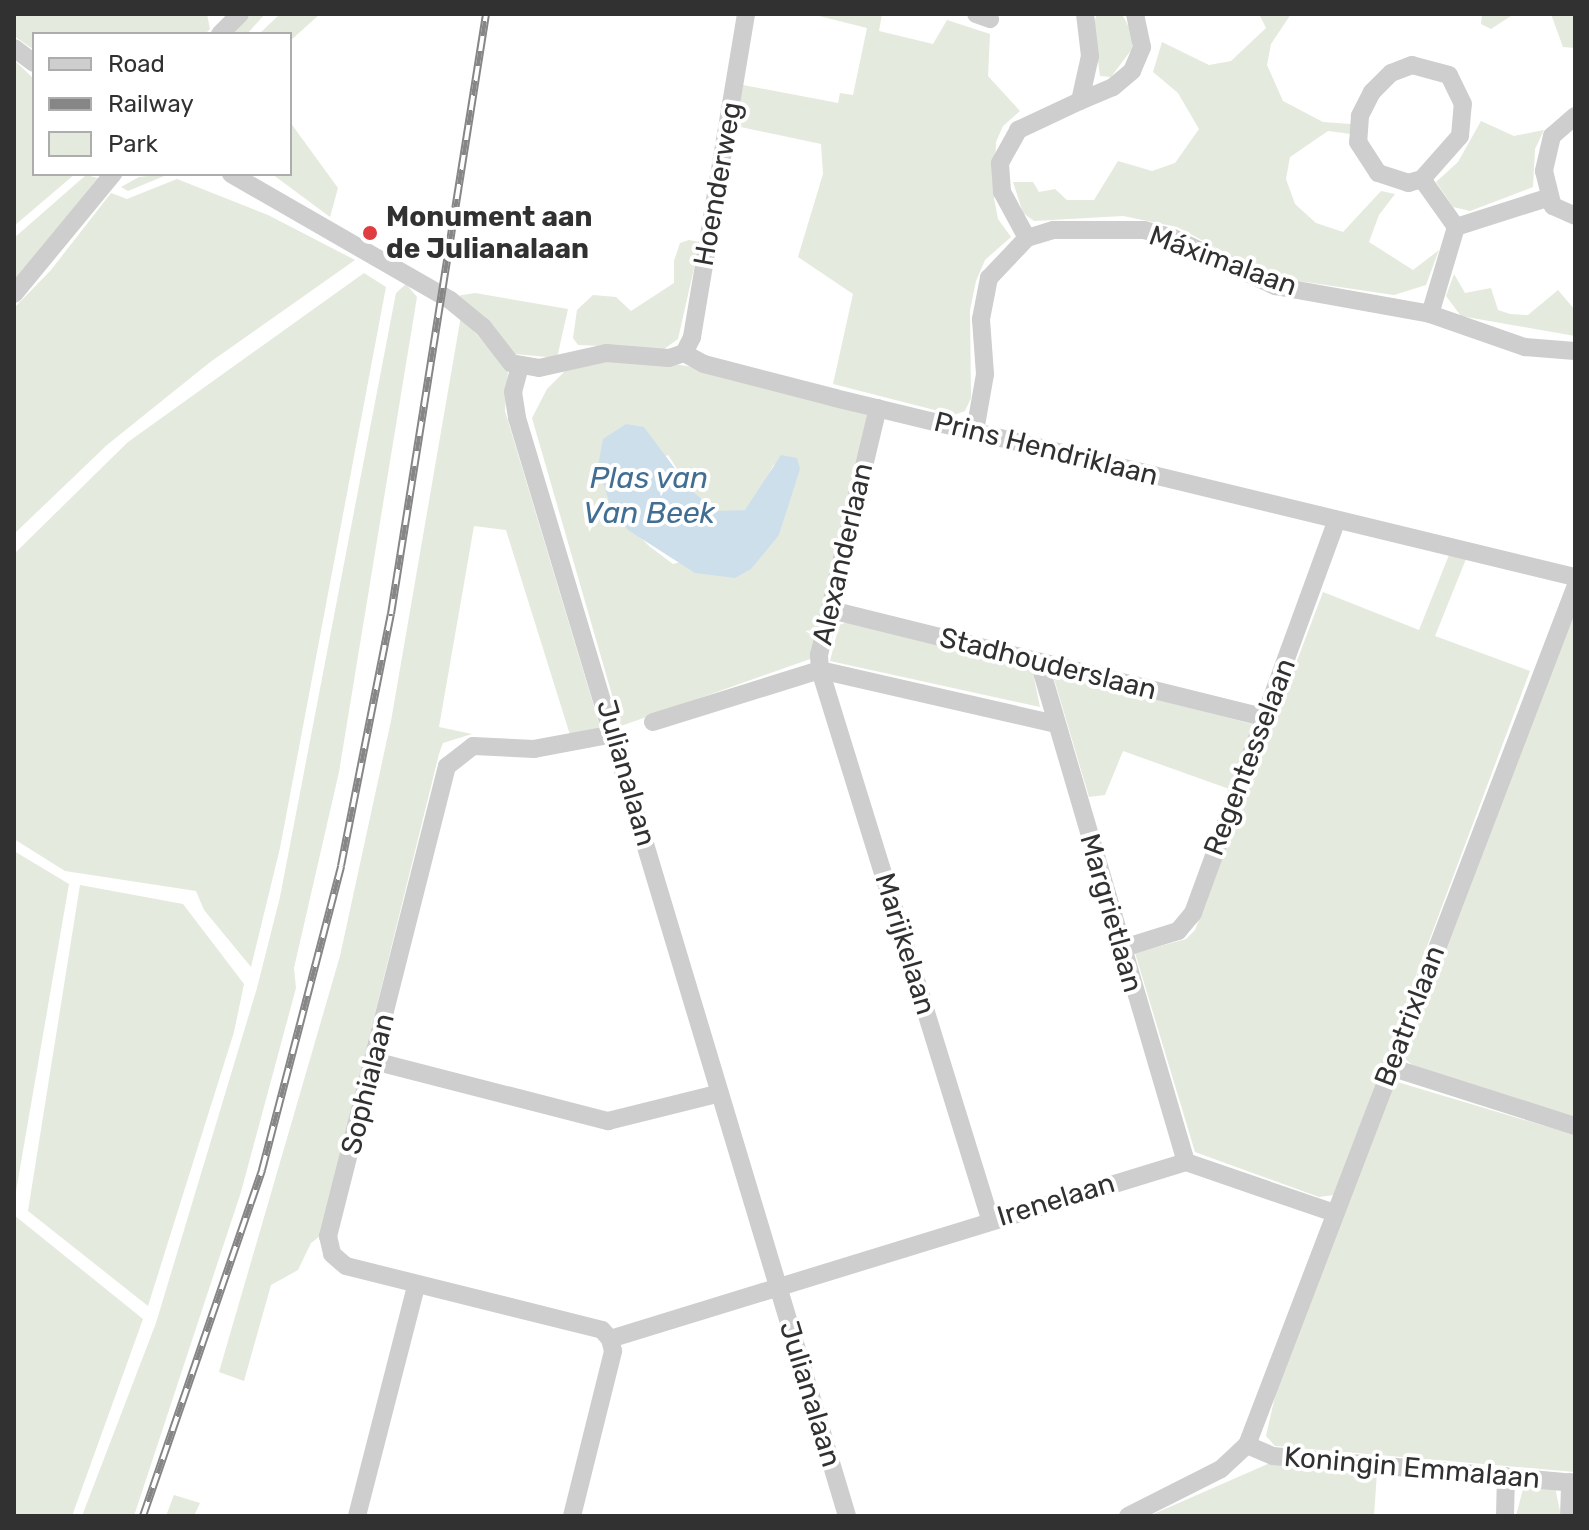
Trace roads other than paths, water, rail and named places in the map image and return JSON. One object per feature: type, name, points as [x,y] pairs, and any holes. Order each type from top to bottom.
[{"type":"street","points":[[222,32],[240,14]]},
{"type":"street","name":"Hoenderweg","points":[[684,353],[692,337],[746,14]]},
{"type":"street","points":[[1080,101],[1090,56],[1085,14]]},
{"type":"street","points":[[1027,238],[1002,192],[999,175],[1005,149],[1034,119],[1113,87],[1132,71],[1142,47],[1135,14]]},
{"type":"street","points":[[14,48],[32,62]]},
{"type":"street","points":[[1412,65],[1449,75],[1463,104],[1460,136],[1422,179],[1408,183],[1378,173],[1358,142],[1360,116],[1372,92],[1391,73],[1412,65]]},
{"type":"street","points":[[1547,198],[1547,147],[1558,127],[1575,116]]},
{"type":"street","points":[[14,294],[111,176]]},
{"type":"street","points":[[234,176],[450,300],[483,327],[505,358],[520,366]]},
{"type":"street","points":[[1422,179],[1456,227]]},
{"type":"street","points":[[1547,198],[1575,216]]},
{"type":"street","points":[[1456,227],[1547,198]]},
{"type":"street","name":"Máximalaan","points":[[975,431],[985,374],[983,294],[994,268],[1027,238],[1071,227],[1144,230],[1173,238],[1275,286],[1430,314],[1525,347],[1575,351]]},
{"type":"street","points":[[1430,314],[1456,227]]},
{"type":"street","name":"Prins Hendriklaan","points":[[520,366],[539,368],[606,353],[669,358],[684,353],[704,364],[878,408],[1336,522],[1575,577]]},
{"type":"street","name":"Julianalaan","points":[[520,366],[513,392],[517,418],[847,1516]]},
{"type":"street","name":"Alexanderlaan","points":[[653,722],[820,670],[878,408]]},
{"type":"street","name":"Regentesselaan","points":[[1120,949],[1186,924],[1336,522]]},
{"type":"street","name":"Beatrixlaan","points":[[1247,1445],[1575,588]]},
{"type":"street","name":"Stadhouderslaan","points":[[831,610],[1264,717]]},
{"type":"street","name":"Margrietlaan","points":[[1039,662],[1120,949],[1186,1162]]},
{"type":"street","name":"Stadhouderslaan","points":[[820,670],[1055,724]]},
{"type":"street","name":"Marijkelaan","points":[[820,670],[990,1219]]},
{"type":"street","name":"Sophialaan","points":[[610,1339],[602,1330],[416,1287],[346,1266],[332,1254],[328,1236],[447,766],[473,746],[534,749],[614,734]]},
{"type":"street","points":[[374,1061],[608,1121],[720,1093]]},
{"type":"street","points":[[1390,1067],[1575,1126]]},
{"type":"street","points":[[1186,1162],[1334,1213]]},
{"type":"street","name":"Irenelaan","points":[[610,1339],[990,1219],[1186,1162]]},
{"type":"street","points":[[357,1516],[416,1287]]},
{"type":"street","points":[[572,1516],[613,1351],[610,1339]]},
{"type":"street","name":"Koningin Emmalaan","points":[[1128,1516],[1221,1469],[1247,1445],[1273,1456],[1572,1483]]},
{"type":"street","points":[[1505,1516],[1506,1476]]},
{"type":"street","points":[[1569,1516],[1572,1483]]},
{"type":"water","name":"Plas van Van Beek","points":[[626,424],[644,427],[691,490],[717,511],[745,510],[781,455],[797,458],[800,469],[779,535],[751,569],[735,578],[695,573],[628,530],[611,508],[598,466],[603,439]]},
{"type":"railway","points":[[143,1516],[262,1170],[341,866],[391,614],[486,14]]},
{"type":"place","name":"Monument aan de Julianalaan","points":[[370,233]]}]
